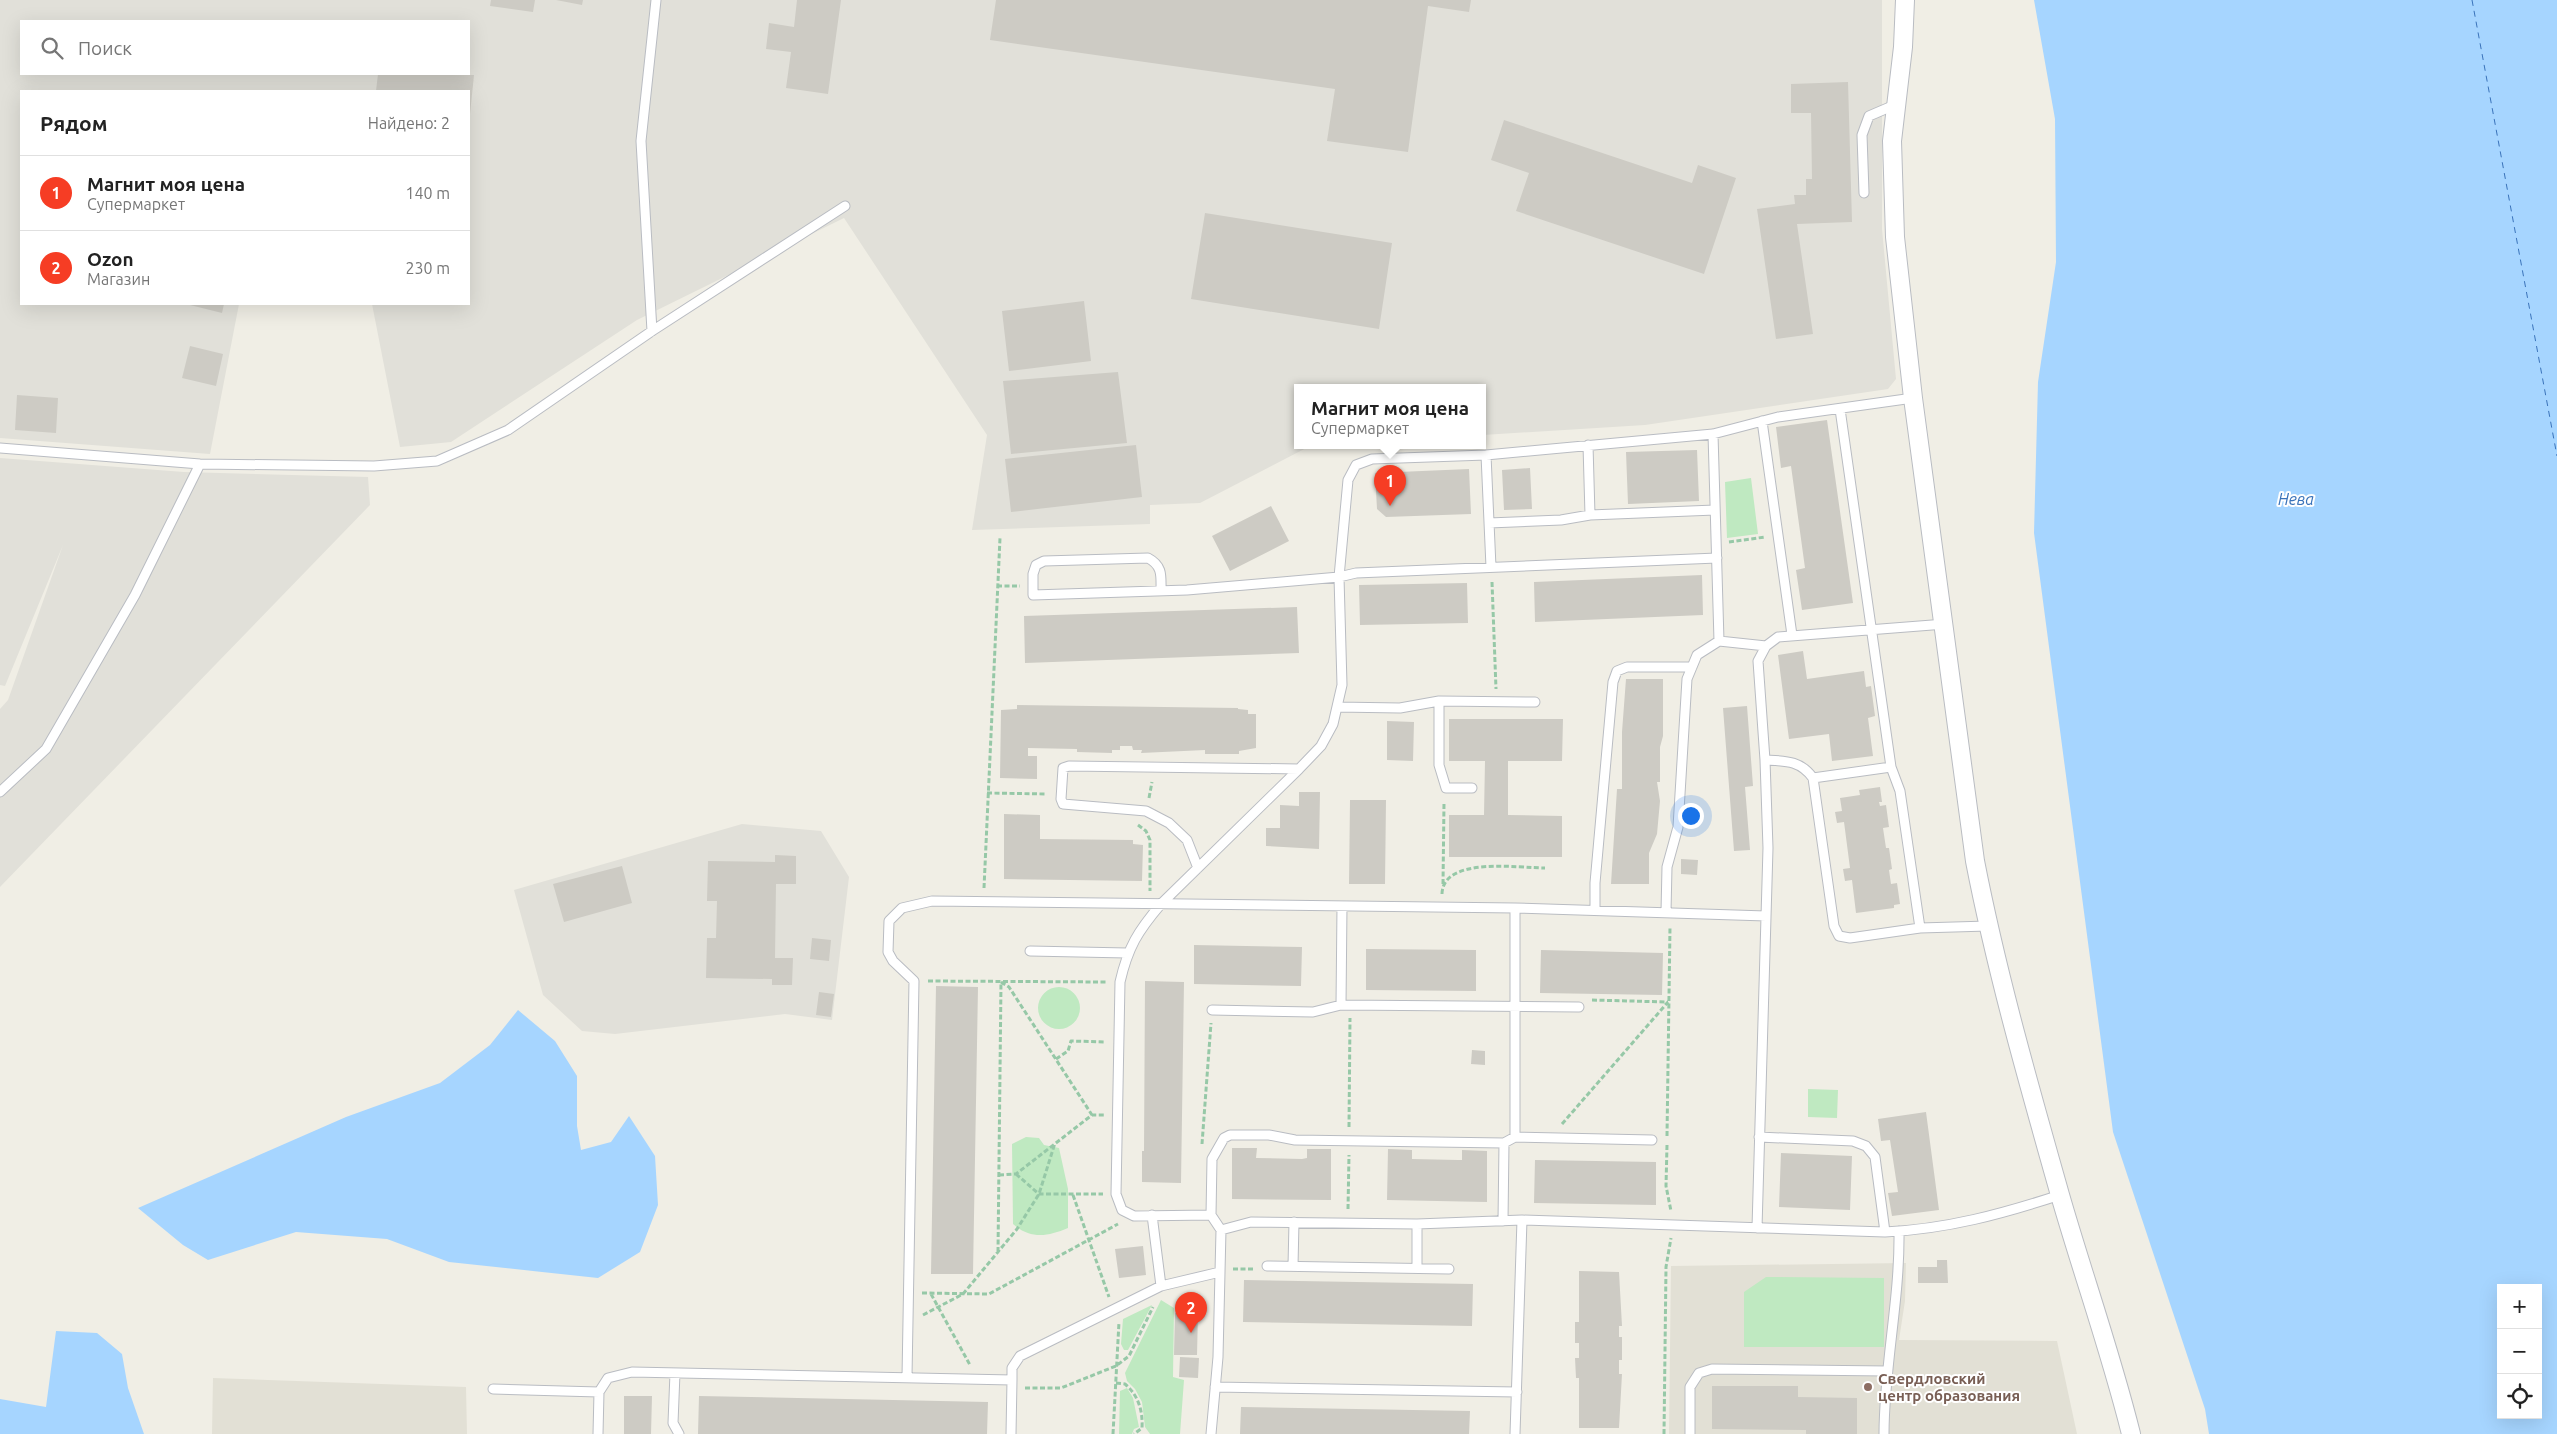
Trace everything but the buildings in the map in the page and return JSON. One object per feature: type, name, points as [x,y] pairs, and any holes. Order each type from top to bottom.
[{"type":"street","points":[[1905,0],[1903,47],[1892,141],[1894,237],[1967,806],[1988,926],[2060,1194],[2119,1386],[2131,1434]]},
{"type":"lane","points":[[652,331],[641,141],[656,0]]},
{"type":"lane","points":[[1864,193],[1862,135],[1869,116],[1896,104]]},
{"type":"lane","points":[[0,448],[200,464],[374,466],[437,461],[508,430],[652,331],[845,206]]},
{"type":"lane","points":[[1211,1215],[1134,1216],[1122,1210],[1116,1194],[1120,982],[1127,953],[1146,922],[1161,904],[1321,746],[1333,724],[1342,685],[1339,577],[1348,480],[1356,465],[1372,459],[1486,455],[1713,434],[1762,421],[1914,398]]},
{"type":"lane","points":[[1840,409],[1891,767],[1900,792],[1920,928]]},
{"type":"lane","points":[[1762,421],[1792,635]]},
{"type":"lane","points":[[1713,434],[1719,641]]},
{"type":"lane","points":[[1588,446],[1590,515]]},
{"type":"lane","points":[[1486,455],[1491,567]]},
{"type":"lane","points":[[0,792],[46,749],[135,595],[200,464]]},
{"type":"lane","points":[[1489,523],[1561,520],[1590,515],[1715,510]]},
{"type":"lane","points":[[1161,591],[1161,570],[1156,562],[1148,558],[1044,561],[1036,565],[1032,574],[1033,595],[1161,591],[1339,577],[1356,572],[1717,558]]},
{"type":"lane","points":[[1757,1228],[1768,848],[1765,760],[1758,661],[1766,646],[1778,637],[1945,624]]},
{"type":"lane","points":[[1666,912],[1667,867],[1678,827],[1688,679],[1692,667],[1697,655],[1719,641],[1766,646]]},
{"type":"lane","points":[[1595,910],[1595,883],[1613,682],[1617,671],[1627,667],[1692,667]]},
{"type":"lane","points":[[1337,707],[1400,708],[1439,701],[1535,702]]},
{"type":"lane","points":[[1439,701],[1439,765],[1446,788],[1472,788]]},
{"type":"lane","points":[[1765,760],[1794,762],[1807,769],[1813,778],[1834,926],[1839,936],[1850,938],[1920,928],[1988,926]]},
{"type":"lane","points":[[1198,868],[1187,840],[1169,823],[1142,810],[1069,806],[1063,804],[1061,774],[1063,768],[1069,766],[1299,769]]},
{"type":"lane","points":[[1813,778],[1891,767]]},
{"type":"lane","points":[[907,1377],[914,981],[893,961],[888,952],[888,921],[902,908],[932,901],[1515,908],[1766,916]]},
{"type":"lane","points":[[1342,906],[1346,1005]]},
{"type":"lane","points":[[1515,908],[1515,1137]]},
{"type":"lane","points":[[1030,951],[1127,953]]},
{"type":"lane","points":[[1212,1010],[1313,1012],[1346,1005],[1578,1008]]},
{"type":"lane","points":[[1211,1434],[1215,1387],[1221,1230],[1211,1215],[1212,1159],[1224,1138],[1230,1135],[1269,1135],[1295,1140],[1504,1144],[1515,1137],[1652,1140]]},
{"type":"lane","points":[[1760,1137],[1853,1140],[1866,1146],[1875,1157],[1885,1232]]},
{"type":"lane","points":[[1503,1221],[1504,1144]]},
{"type":"lane","points":[[1221,1230],[1251,1222],[1418,1224],[1522,1220],[1899,1232],[1924,1230],[1974,1221],[2060,1194]]},
{"type":"lane","points":[[1152,1215],[1161,1286]]},
{"type":"lane","points":[[1515,1434],[1522,1220]]},
{"type":"lane","points":[[1293,1266],[1294,1222]]},
{"type":"lane","points":[[1417,1268],[1418,1224]]},
{"type":"lane","points":[[1884,1434],[1887,1371],[1897,1302],[1899,1232]]},
{"type":"lane","points":[[1267,1266],[1449,1269]]},
{"type":"lane","points":[[1011,1434],[1012,1368],[1020,1356],[1161,1286],[1220,1272]]},
{"type":"lane","points":[[1690,1434],[1690,1387],[1698,1373],[1712,1369],[1887,1371]]},
{"type":"lane","points":[[598,1434],[598,1392],[608,1378],[632,1372],[977,1379],[1012,1383]]},
{"type":"lane","points":[[675,1373],[673,1423],[679,1434]]},
{"type":"lane","points":[[1215,1387],[1516,1392]]},
{"type":"lane","points":[[493,1389],[598,1392]]},
{"type":"path","points":[[1716,544],[1778,536]]},
{"type":"path","points":[[983,902],[996,586],[1000,538]]},
{"type":"path","points":[[1491,567],[1497,702]]},
{"type":"path","points":[[996,586],[1033,586]]},
{"type":"path","points":[[1150,904],[1150,840],[1146,831],[1138,827],[1156,768]]},
{"type":"path","points":[[1442,907],[1443,808],[1446,788]]},
{"type":"path","points":[[987,793],[1061,794]]},
{"type":"path","points":[[1443,884],[1450,875],[1468,868],[1546,868]]},
{"type":"path","points":[[1666,912],[1670,922],[1666,1186],[1672,1214]]},
{"type":"path","points":[[914,981],[1120,982]]},
{"type":"path","points":[[999,1174],[1016,1174],[1092,1114],[1009,987],[1001,982]]},
{"type":"path","points":[[998,1252],[1001,982]]},
{"type":"path","points":[[1550,1138],[1668,1002]]},
{"type":"path","points":[[1346,1005],[1349,1141],[1348,1223]]},
{"type":"path","points":[[1202,1147],[1212,1010]]},
{"type":"path","points":[[1056,1059],[1068,1051],[1071,1041],[1119,1042]]},
{"type":"path","points":[[908,1323],[963,1294],[1017,1229],[1039,1194],[1055,1143]]},
{"type":"path","points":[[1016,1174],[1039,1194],[1116,1194]]},
{"type":"path","points":[[1072,1194],[1088,1240],[1117,1308],[1113,1434]]},
{"type":"path","points":[[909,1293],[989,1294],[1134,1216]]},
{"type":"path","points":[[1664,1434],[1666,1267],[1671,1238]]},
{"type":"path","points":[[1220,1272],[1234,1269],[1258,1270],[1267,1266]]},
{"type":"path","points":[[1012,1383],[1061,1388],[1116,1366],[1129,1356],[1161,1286]]},
{"type":"path","points":[[931,1293],[977,1379]]},
{"type":"path","points":[[1116,1383],[1125,1384],[1137,1397],[1142,1428],[1134,1434]]},
{"type":"shaded area","points":[[0,0],[1882,0],[1882,229],[1896,379],[1888,389],[1645,425],[1486,435],[1486,384],[1294,384],[1294,449],[1304,449],[1200,503],[1150,505],[1150,524],[972,530],[987,435],[844,218],[637,320],[451,442],[400,447],[372,305],[470,305],[470,90],[20,90],[20,305],[239,305],[210,454],[0,438]]},
{"type":"shaded area","points":[[0,458],[184,472],[368,477],[370,505],[0,887],[0,709],[8,700],[63,545],[5,686],[0,685]]},
{"type":"shaded area","points":[[742,824],[821,831],[849,877],[832,1020],[785,1014],[615,1034],[582,1031],[543,995],[514,890]]},
{"type":"shaded area","name":"Свердловский центр образования","points":[[1906,1263],[1905,1301],[1899,1340],[2057,1341],[2077,1434],[1669,1434],[1671,1266]]},
{"type":"shaded area","points":[[213,1378],[466,1387],[467,1434],[212,1434]]},
{"type":"green space","points":[[1751,478],[1758,534],[1727,538],[1725,482]]},
{"type":"green space","points":[[1059,987],[1074,993],[1080,1008],[1074,1023],[1059,1029],[1044,1023],[1038,1008],[1044,993]]},
{"type":"green space","points":[[1808,1089],[1838,1090],[1837,1118],[1808,1117]]},
{"type":"green space","points":[[1026,1137],[1039,1138],[1044,1145],[1059,1148],[1068,1189],[1068,1228],[1046,1235],[1039,1235],[1026,1232],[1013,1224],[1012,1144]]},
{"type":"green space","points":[[1766,1277],[1884,1278],[1884,1347],[1744,1347],[1744,1292]]},
{"type":"green space","points":[[1161,1300],[1174,1308],[1173,1377],[1184,1380],[1180,1434],[1150,1434],[1145,1427],[1142,1402],[1135,1389],[1127,1381],[1125,1373]]},
{"type":"green space","points":[[1152,1305],[1128,1350],[1124,1350],[1121,1344],[1123,1319]]},
{"type":"green space","points":[[1127,1388],[1133,1398],[1139,1427],[1134,1429],[1132,1434],[1119,1434],[1120,1391]]},
{"type":"water","name":"Нева","points":[[2034,0],[2557,0],[2557,1434],[2209,1434],[2205,1409],[2113,1132],[2034,533],[2038,382],[2056,262],[2055,119]]},
{"type":"water","points":[[518,1010],[555,1041],[577,1076],[577,1126],[581,1150],[611,1142],[629,1116],[655,1156],[658,1205],[640,1252],[598,1278],[449,1262],[387,1239],[296,1232],[208,1260],[183,1245],[138,1208],[346,1117],[440,1083],[490,1045]]},
{"type":"water","points":[[56,1331],[97,1333],[122,1354],[128,1388],[144,1434],[0,1434],[0,1399],[46,1407]]},
{"type":"ferry route","points":[[2472,0],[2557,456]]},
{"type":"place","name":"Магнит моя цена","points":[[1390,506]]},
{"type":"place","name":"Ozon","points":[[1191,1333]]},
{"type":"place","name":"Свердловский центр образования","points":[[1868,1387]]}]
